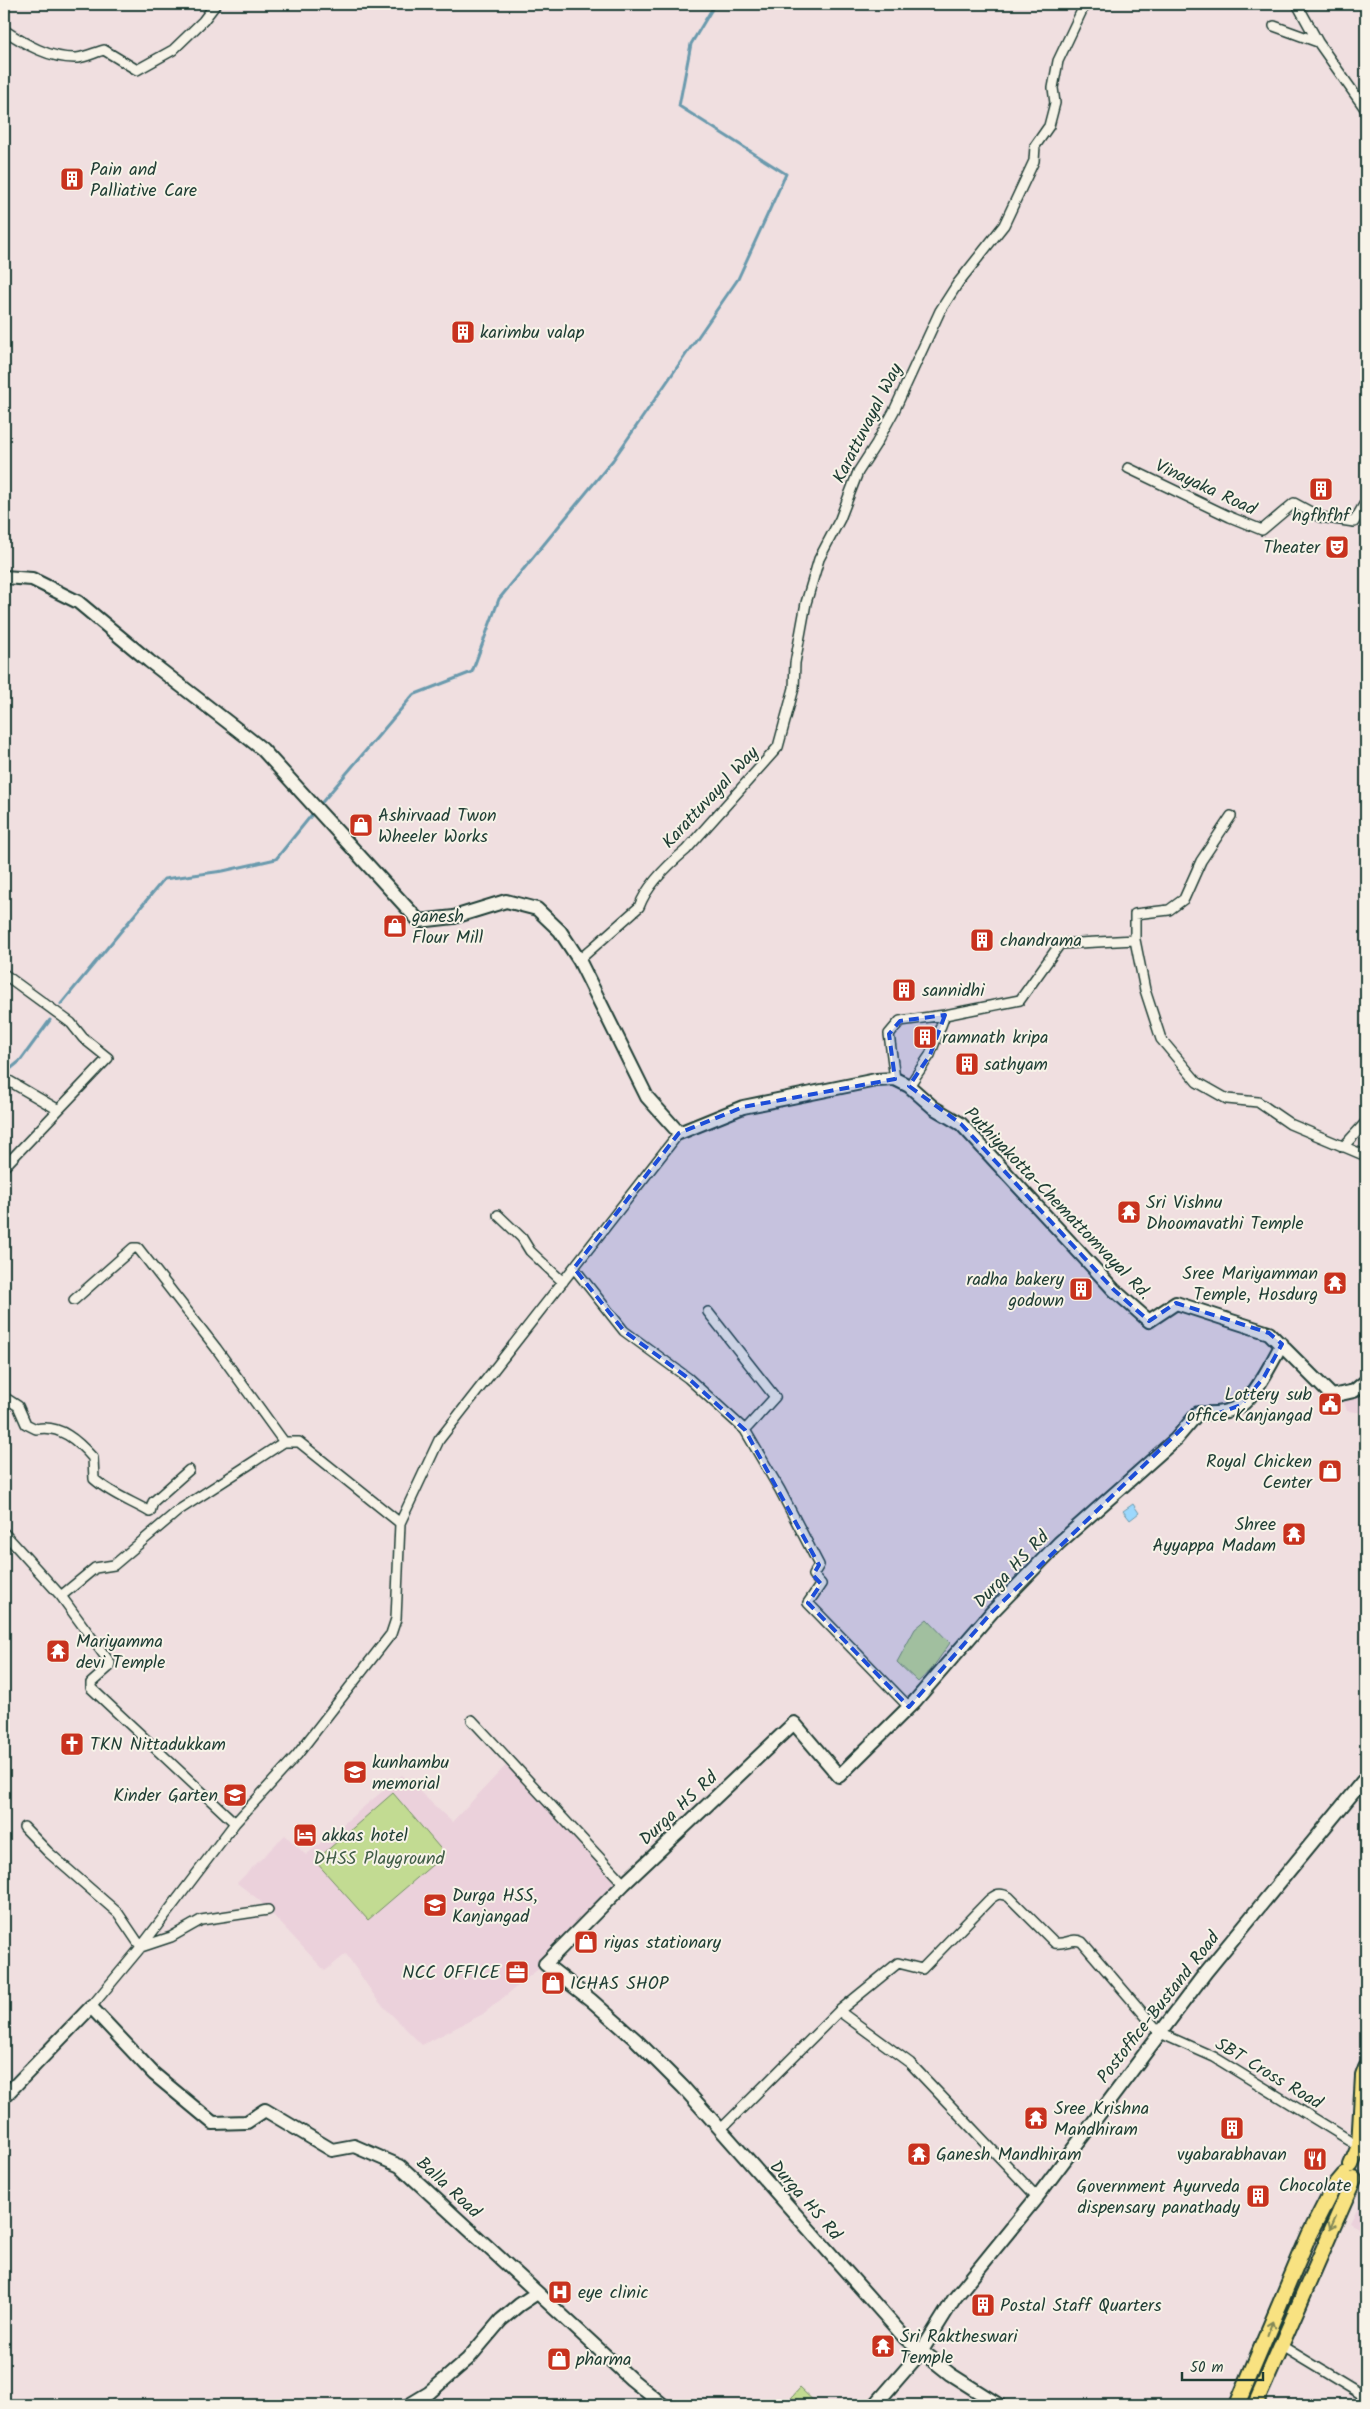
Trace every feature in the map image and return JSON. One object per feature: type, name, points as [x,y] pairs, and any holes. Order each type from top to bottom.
[{"type":"main road","points":[[1255,2405],[1363,2144],[1363,2076],[1366,2068]]},
{"type":"main road","points":[[1237,2405],[1308,2235],[1333,2188],[1352,2172]]},
{"type":"street","points":[[4,30],[30,47],[58,55],[78,58],[104,50],[137,70],[173,50],[204,21],[216,4]]},
{"type":"street","name":"Karattuvayal Way","points":[[579,960],[639,907],[643,898],[670,863],[686,850],[778,748],[794,688],[795,663],[806,603],[819,559],[840,519],[858,472],[894,411],[940,311],[958,284],[1004,225],[1034,161],[1035,146],[1049,126],[1055,103],[1053,88],[1058,61],[1085,4]]},
{"type":"street","points":[[1297,4],[1318,42],[1366,110]]},
{"type":"street","points":[[1274,26],[1318,42]]},
{"type":"street","name":"Vinayaka Road","points":[[1128,468],[1230,517],[1262,530],[1294,503],[1320,517],[1354,522],[1366,501]]},
{"type":"street","points":[[4,577],[32,579],[78,602],[149,661],[247,737],[262,750],[419,921],[454,917],[506,901],[537,909],[560,931],[579,960],[648,1097],[679,1133]]},
{"type":"street","points":[[1231,816],[1201,862],[1184,899],[1169,910],[1134,914],[1135,940],[1146,990],[1161,1039],[1197,1082],[1227,1099],[1258,1102],[1290,1124],[1366,1156]]},
{"type":"street","points":[[4,2097],[91,2007],[141,1947],[234,1823],[298,1755],[390,1634],[396,1620],[400,1523],[439,1440],[679,1133],[743,1107],[876,1080],[895,1079],[889,1034],[900,1021],[945,1015],[1020,1000],[1060,944],[1135,940]]},
{"type":"street","points":[[4,974],[71,1022],[83,1038],[108,1058],[57,1109],[4,1168]]},
{"type":"street","points":[[909,1086],[930,1055],[945,1015]]},
{"type":"street","points":[[4,1078],[57,1109]]},
{"type":"street","name":"Puthiyakotta-Chemattomvayal Rd.","points":[[895,1079],[909,1086],[934,1108],[961,1124],[1114,1290],[1149,1322],[1176,1303],[1269,1333],[1332,1396],[1354,1391],[1366,1381]]},
{"type":"street","points":[[1343,1147],[1366,1122]]},
{"type":"street","points":[[498,1215],[522,1238],[530,1251],[563,1282]]},
{"type":"street","points":[[74,1300],[133,1248],[138,1248],[216,1348],[284,1442]]},
{"type":"street","points":[[574,1268],[624,1331],[688,1378],[745,1430],[780,1490],[819,1565],[813,1575],[820,1584],[808,1603],[909,1707]]},
{"type":"street","points":[[708,1312],[775,1397],[745,1430]]},
{"type":"street","name":"Durga HS Rd","points":[[999,2405],[950,2374],[905,2338],[810,2233],[781,2196],[683,2088],[636,2040],[591,2000],[545,1964],[624,1884],[794,1723],[838,1776],[909,1707],[992,1612],[1059,1543],[1176,1439],[1198,1413],[1216,1414],[1241,1405],[1264,1377],[1282,1344]]},
{"type":"street","points":[[4,1397],[18,1406],[26,1424],[36,1429],[48,1427],[79,1443],[93,1458],[94,1479],[108,1492],[131,1500],[150,1512],[153,1502],[189,1470]]},
{"type":"street","points":[[61,1596],[95,1568],[114,1564],[179,1510],[284,1442],[299,1442],[400,1523]]},
{"type":"street","points":[[4,1533],[61,1596],[110,1662],[110,1667],[91,1683],[92,1688],[234,1823]]},
{"type":"street","points":[[472,1720],[624,1884]]},
{"type":"street","name":"Postoffice-Bustand Road","points":[[876,2405],[922,2352],[954,2299],[1037,2197],[1250,1917],[1366,1777]]},
{"type":"street","points":[[24,1827],[48,1852],[118,1913],[141,1947]]},
{"type":"street","points":[[720,2130],[839,2012],[898,1963],[922,1969],[996,1894],[1002,1893],[1009,1897],[1055,1943],[1061,1944],[1076,1940],[1082,1942],[1160,2033]]},
{"type":"street","points":[[141,1947],[171,1937],[201,1920],[268,1910]]},
{"type":"street","name":"Balla Road","points":[[91,2007],[154,2074],[213,2124],[247,2122],[265,2110],[332,2150],[354,2146],[400,2166],[631,2379],[663,2405]]},
{"type":"street","points":[[839,2012],[910,2063],[1037,2197]]},
{"type":"street","name":"SBT Cross Road","points":[[1160,2033],[1214,2057],[1270,2093],[1363,2144]]},
{"type":"street","points":[[409,2405],[435,2388],[468,2359],[501,2320],[519,2304],[537,2293]]},
{"type":"street","points":[[1280,2345],[1366,2397]]},
{"type":"highlighted area","points":[[945,1015],[930,1055],[909,1086],[961,1124],[1114,1290],[1149,1321],[1176,1303],[1269,1333],[1282,1344],[1264,1377],[1241,1405],[1216,1414],[1198,1413],[992,1612],[909,1707],[808,1603],[821,1584],[813,1575],[819,1565],[745,1430],[688,1378],[624,1331],[574,1268],[679,1133],[743,1107],[895,1079],[889,1034],[900,1021]]},
{"type":"shaded area","points":[[1366,1390],[1366,1413],[1347,1411],[1344,1402]]},
{"type":"shaded area","name":"Durga HSS, Kanjangad","points":[[514,1757],[630,1884],[542,1966],[483,2014],[422,2045],[378,2001],[346,1954],[325,1971],[259,1900],[237,1883],[285,1835],[306,1855],[402,1775],[452,1822]]},
{"type":"shaded area","points":[[1366,2191],[1366,2233],[1350,2223]]},
{"type":"green space","points":[[927,1619],[950,1643],[931,1670],[918,1682],[897,1662],[915,1629]]},
{"type":"green space","name":"DHSS Playground","points":[[393,1793],[445,1854],[368,1920],[315,1861]]},
{"type":"green space","points":[[800,2388],[818,2405],[785,2405]]},
{"type":"water","points":[[1133,1504],[1139,1513],[1130,1520],[1123,1511]]},
{"type":"waterway","points":[[318,807],[413,695],[472,672],[499,599],[613,460],[738,279],[786,174],[679,106],[691,44],[715,4]]},
{"type":"waterway","points":[[61,1004],[164,879],[223,871],[276,859],[314,812]]},
{"type":"waterway","points":[[9,1070],[20,1061],[50,1020]]},
{"type":"place","name":"Pain and Palliative Care","points":[[72,179]]},
{"type":"place","name":"karimbu valap","points":[[463,332]]},
{"type":"place","name":"hgfhfhf","points":[[1321,489]]},
{"type":"place","name":"Theater","points":[[1337,547]]},
{"type":"place","name":"Ashirvaad Twon Wheeler Works","points":[[361,825]]},
{"type":"place","name":"ganesh Flour Mill","points":[[395,926]]},
{"type":"place","name":"chandrama","points":[[982,940]]},
{"type":"place","name":"sannidhi","points":[[904,990]]},
{"type":"place","name":"ramnath kripa","points":[[925,1037]]},
{"type":"place","name":"sathyam","points":[[967,1064]]},
{"type":"place","name":"Sri Vishnu Dhoomavathi Temple","points":[[1129,1212]]},
{"type":"place","name":"Sree Mariyamman Temple, Hosdurg","points":[[1335,1283]]},
{"type":"place","name":"radha bakery godown","points":[[1081,1289]]},
{"type":"place","name":"Lottery sub office Kanjangad","points":[[1330,1404]]},
{"type":"place","name":"Royal Chicken Center","points":[[1330,1471]]},
{"type":"place","name":"Shree Ayyappa Madam","points":[[1294,1534]]},
{"type":"place","name":"Mariyamma devi Temple","points":[[58,1651]]},
{"type":"place","name":"TKN Nittadukkam","points":[[72,1744]]},
{"type":"place","name":"kunhambu memorial","points":[[355,1772]]},
{"type":"place","name":"Kinder Garten","points":[[235,1795]]},
{"type":"place","name":"akkas hotel","points":[[305,1835]]},
{"type":"place","name":"Durga HSS, Kanjangad","points":[[435,1905]]},
{"type":"place","name":"riyas stationary","points":[[586,1942]]},
{"type":"place","name":"NCC OFFICE","points":[[517,1972]]},
{"type":"place","name":"ICHAS SHOP","points":[[553,1983]]},
{"type":"place","name":"Sree Krishna Mandhiram","points":[[1036,2118]]},
{"type":"place","name":"vyabarabhavan","points":[[1232,2128]]},
{"type":"place","name":"Ganesh Mandhiram","points":[[919,2154]]},
{"type":"place","name":"Chocolate","points":[[1315,2159]]},
{"type":"place","name":"Government Ayurveda dispensary panathady","points":[[1258,2196]]},
{"type":"place","name":"eye clinic","points":[[560,2292]]},
{"type":"place","name":"Postal Staff Quarters","points":[[983,2305]]},
{"type":"place","name":"Sri Raktheswari Temple","points":[[883,2346]]},
{"type":"place","name":"pharma","points":[[559,2359]]}]
